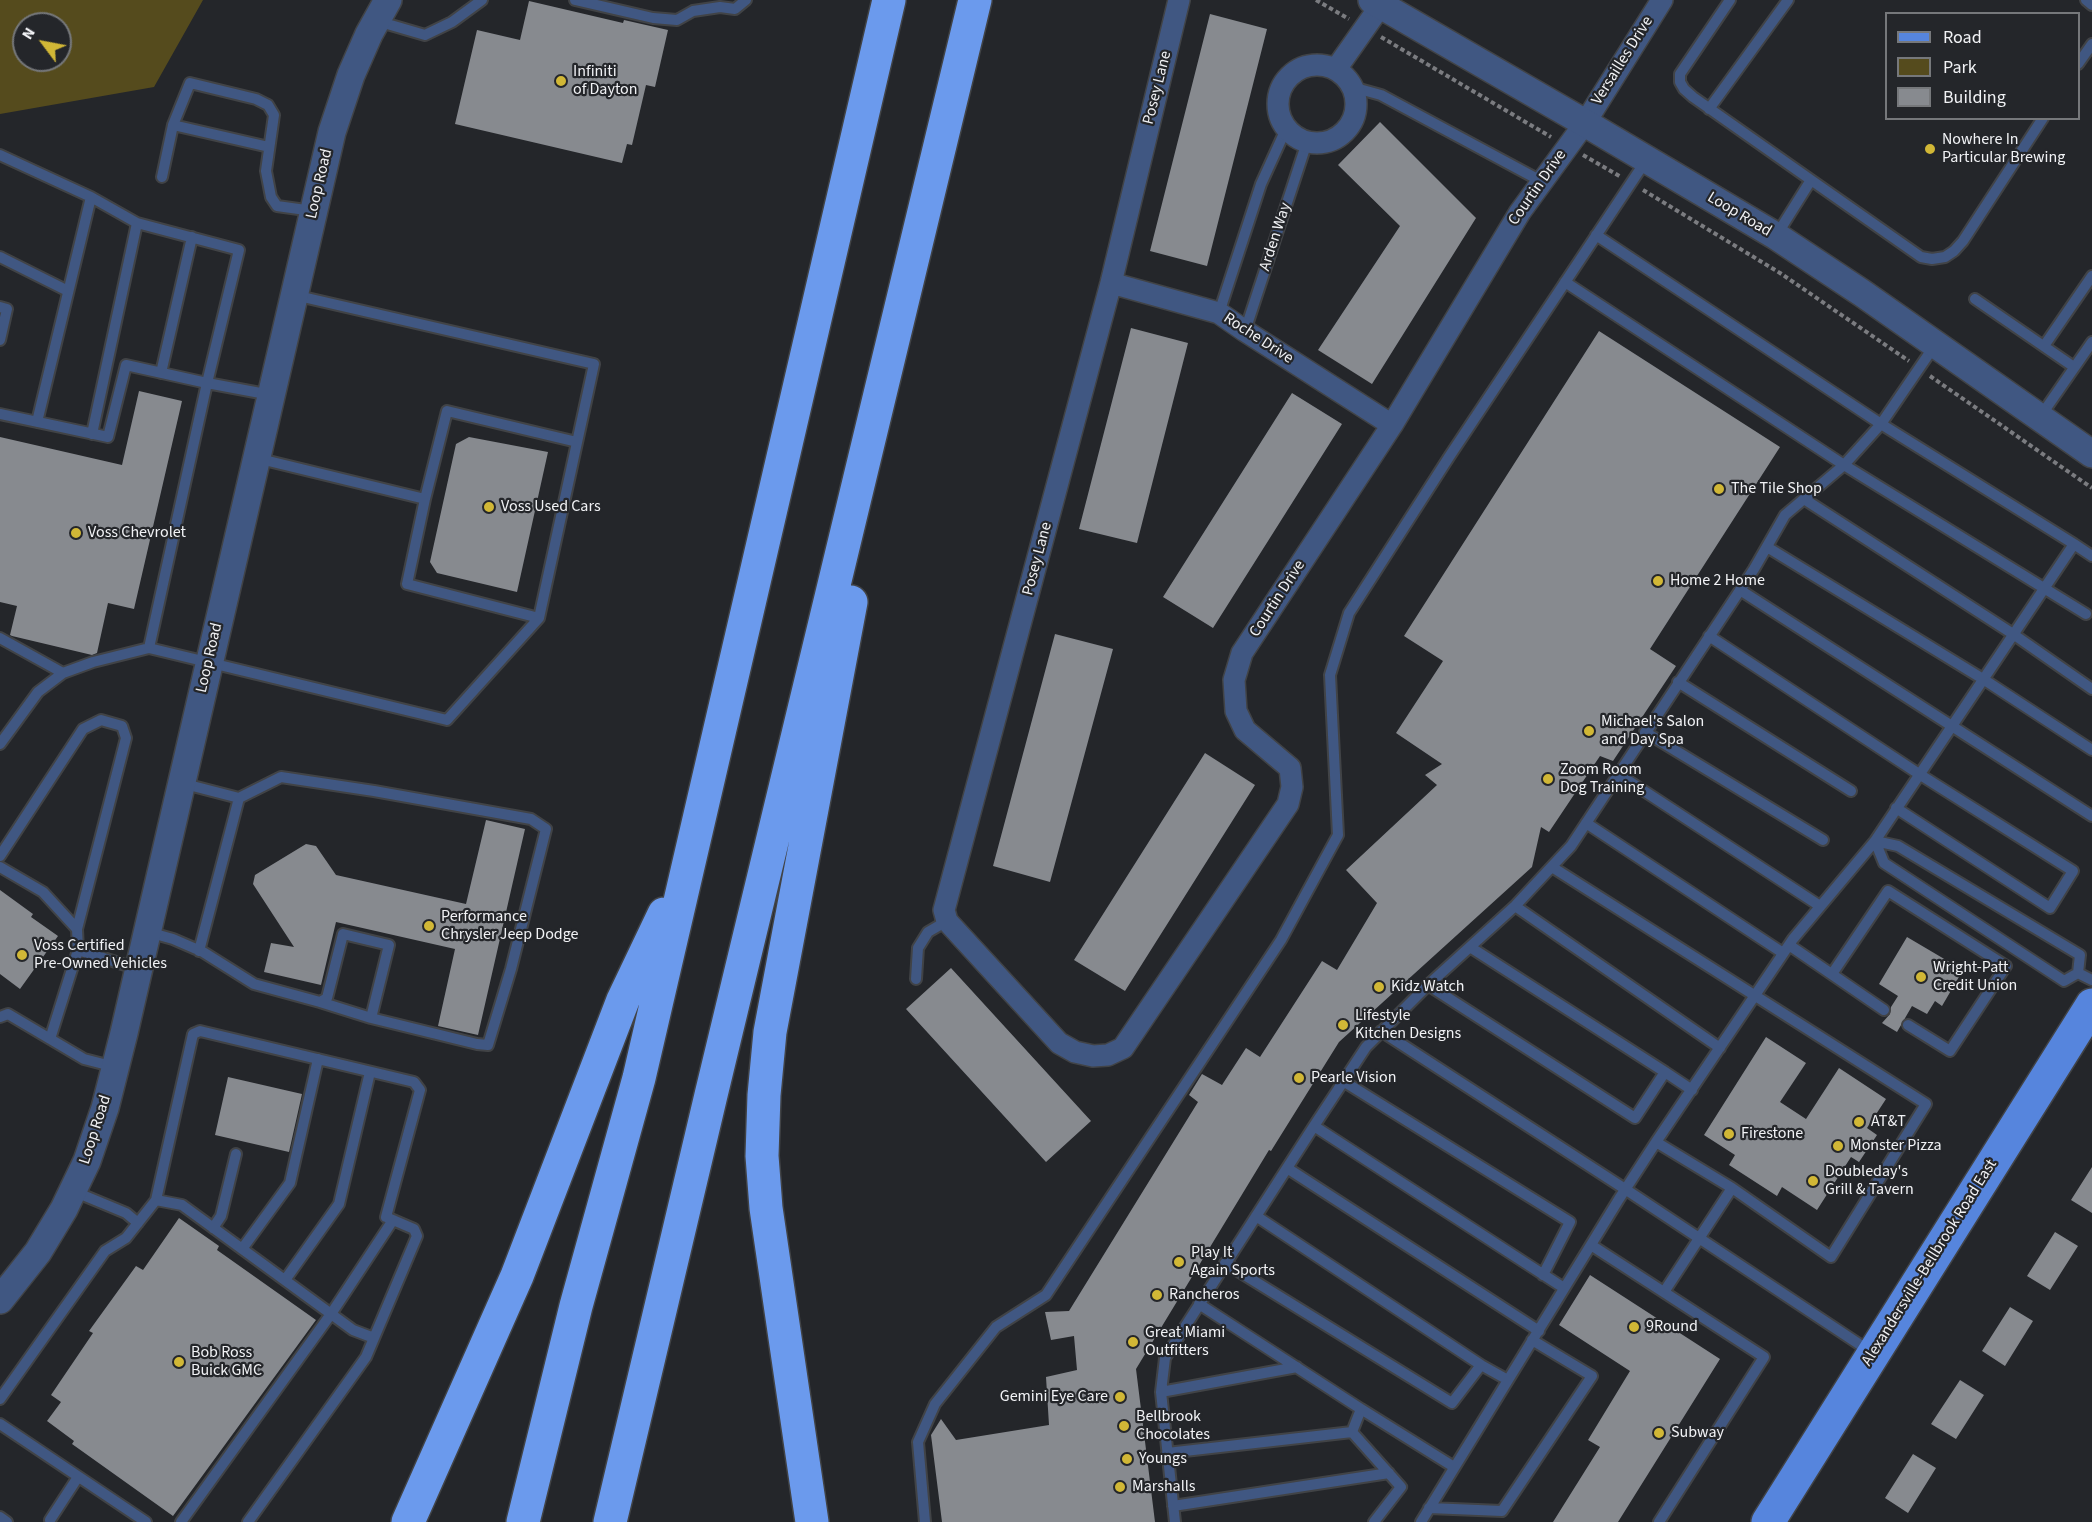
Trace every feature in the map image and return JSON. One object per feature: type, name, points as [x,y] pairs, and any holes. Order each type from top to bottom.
[{"type":"highway","points":[[523,1522],[576,1306],[639,1078],[889,0]]},
{"type":"highway","points":[[610,1522],[713,1083],[975,0]]},
{"type":"highway","points":[[812,1522],[766,1208],[762,1156],[765,1084],[772,1020],[927,196]]},
{"type":"highway","points":[[408,1522],[517,1276],[623,1000],[691,858]]},
{"type":"main road","name":"Alexandersville-Bellbrook Road East","points":[[1768,1522],[2092,1005]]},
{"type":"street","name":"Posey Lane","points":[[947,921],[944,910],[1111,283],[1179,0]]},
{"type":"street","name":"Versailles Drive","points":[[1585,123],[1662,0]]},
{"type":"street","name":"Loop Road","points":[[1376,3],[1776,236],[2092,454]]},
{"type":"street","points":[[1336,69],[1376,3]]},
{"type":"street","name":"Loop Road","points":[[7,1287],[38,1252],[73,1191],[87,1161],[105,1108],[332,132],[351,75],[382,10]]},
{"type":"street","points":[[1310,65],[1323,65],[1336,69],[1352,87],[1356,99],[1355,112],[1350,124],[1342,134],[1326,142],[1307,142],[1295,137],[1286,129],[1277,104],[1280,90],[1297,70],[1310,65]]},
{"type":"street","name":"Courtin Drive","points":[[947,921],[1059,1043],[1075,1052],[1093,1056],[1108,1055],[1123,1048],[1288,804],[1292,787],[1290,768],[1245,730],[1236,711],[1234,680],[1242,653],[1392,425],[1520,212],[1585,123]]},
{"type":"street","name":"Roche Drive","points":[[1111,283],[1219,313],[1392,425]]},
{"type":"lane","points":[[382,10],[425,35],[452,22],[482,0]]},
{"type":"lane","points":[[575,0],[653,18],[678,20],[693,11],[720,7],[735,9],[746,0]]},
{"type":"lane","points":[[1730,0],[1680,74],[1680,82],[1684,89],[1709,109],[1922,257],[1932,259],[1945,257],[1963,241],[2042,120]]},
{"type":"lane","points":[[1709,109],[1788,0]]},
{"type":"lane","points":[[2086,0],[2092,5]]},
{"type":"lane","points":[[2080,62],[2092,44]]},
{"type":"lane","points":[[162,177],[173,125],[190,83],[256,99],[268,105],[274,115],[266,171],[271,197],[277,206],[314,211]]},
{"type":"lane","points":[[1352,87],[1381,95],[1541,181]]},
{"type":"lane","points":[[173,125],[269,147]]},
{"type":"lane","points":[[1219,313],[1261,184],[1286,129]]},
{"type":"lane","name":"Arden Way","points":[[1245,331],[1307,142]]},
{"type":"lane","points":[[0,155],[91,197],[138,223],[239,250],[207,383],[150,648]]},
{"type":"lane","points":[[925,1522],[918,1442],[935,1404],[996,1327],[1046,1294],[1281,940],[1338,835],[1330,675],[1349,613],[1449,457],[1647,159]]},
{"type":"lane","points":[[1776,236],[1811,180]]},
{"type":"lane","points":[[37,422],[91,197]]},
{"type":"lane","points":[[92,434],[138,223]]},
{"type":"lane","points":[[1596,235],[1881,424],[2092,556]]},
{"type":"lane","points":[[161,373],[192,237]]},
{"type":"lane","points":[[0,257],[68,291]]},
{"type":"lane","points":[[2044,346],[2092,276]]},
{"type":"lane","points":[[1566,282],[1844,465],[2086,614]]},
{"type":"lane","points":[[0,744],[38,692],[63,673],[93,662],[150,648],[447,720],[539,618],[594,364],[294,295]]},
{"type":"lane","points":[[1975,299],[2074,367]]},
{"type":"lane","points":[[0,307],[7,309],[0,340]]},
{"type":"lane","points":[[2040,417],[2092,342]]},
{"type":"lane","points":[[1175,1522],[1161,1392],[1165,1358],[1225,1263],[1366,1047],[1428,985],[1515,906],[1571,846],[1740,590],[1785,515],[1844,465],[1881,424],[1936,345]]},
{"type":"lane","points":[[0,414],[108,437],[126,365],[271,395]]},
{"type":"lane","points":[[539,618],[406,584],[447,411],[577,442]]},
{"type":"lane","points":[[256,458],[425,499]]},
{"type":"lane","points":[[1804,499],[2013,634],[2092,689]]},
{"type":"lane","points":[[1421,1522],[1656,1142],[1786,949],[1875,841],[2074,544]]},
{"type":"lane","points":[[1767,547],[1983,679],[2092,750]]},
{"type":"lane","points":[[1740,590],[2092,816]]},
{"type":"lane","points":[[1709,636],[1919,774],[2073,871],[2050,908],[1896,808]]},
{"type":"lane","points":[[0,638],[63,673]]},
{"type":"lane","points":[[1678,682],[1851,791]]},
{"type":"lane","points":[[0,856],[83,729],[101,720],[122,726],[126,738],[77,929],[78,950],[50,1038]]},
{"type":"lane","points":[[1645,732],[1823,840]]},
{"type":"lane","points":[[1618,774],[1820,906]]},
{"type":"lane","points":[[147,932],[173,939],[199,951],[254,984],[371,1018],[488,1045],[511,969],[546,829],[531,819],[281,777],[239,798],[181,783]]},
{"type":"lane","points":[[199,951],[239,798]]},
{"type":"lane","points":[[1586,824],[1786,949],[1832,974],[1884,1010]]},
{"type":"lane","points":[[1875,841],[1898,846],[2080,955],[2078,973]]},
{"type":"lane","points":[[1875,841],[1884,863],[2064,981],[2078,973]]},
{"type":"lane","points":[[0,867],[43,892],[77,929]]},
{"type":"lane","points":[[1552,867],[1926,1104],[1831,1257],[1731,1188],[1656,1142]]},
{"type":"lane","points":[[1832,974],[1888,891],[2006,966],[1950,1051],[1908,1025]]},
{"type":"lane","points":[[1515,906],[1720,1048]]},
{"type":"lane","points":[[916,979],[918,948],[928,932],[947,921]]},
{"type":"lane","points":[[320,1002],[327,998],[343,934],[389,945],[371,1018]]},
{"type":"lane","points":[[1470,947],[1692,1090]]},
{"type":"lane","points":[[78,950],[138,969]]},
{"type":"lane","points":[[2078,973],[2092,980]]},
{"type":"lane","points":[[1428,985],[1635,1118],[1665,1072]]},
{"type":"lane","points":[[0,1017],[8,1014],[84,1059],[115,1067]]},
{"type":"lane","points":[[0,1399],[105,1251],[126,1238],[156,1200],[193,1034],[200,1031],[414,1082],[420,1090],[386,1217],[414,1229],[417,1236],[366,1357],[248,1522]]},
{"type":"lane","points":[[1381,1031],[1874,1353]]},
{"type":"lane","points":[[242,1249],[290,1183],[318,1059]]},
{"type":"lane","points":[[285,1280],[339,1204],[370,1072]]},
{"type":"lane","points":[[1343,1081],[1570,1222],[1543,1275]]},
{"type":"lane","points":[[1314,1126],[1564,1288]]},
{"type":"lane","points":[[213,1228],[221,1216],[236,1154]]},
{"type":"lane","points":[[1287,1168],[1592,1376],[1502,1511],[1429,1508]]},
{"type":"lane","points":[[1664,1292],[1731,1188]]},
{"type":"lane","points":[[73,1191],[126,1213],[138,1222]]},
{"type":"lane","points":[[156,1200],[182,1205],[353,1330],[374,1338]]},
{"type":"lane","points":[[1256,1216],[1481,1365],[1508,1380]]},
{"type":"lane","points":[[181,1522],[331,1314],[393,1220]]},
{"type":"lane","points":[[1591,1245],[1764,1357],[1659,1522]]},
{"type":"lane","points":[[1225,1263],[1452,1403],[1481,1365]]},
{"type":"lane","points":[[1199,1304],[1454,1467]]},
{"type":"lane","points":[[1161,1392],[1297,1367]]},
{"type":"lane","points":[[1352,1432],[1361,1409]]},
{"type":"lane","points":[[0,1424],[146,1522]]},
{"type":"lane","points":[[1167,1453],[1352,1432]]},
{"type":"lane","points":[[1352,1432],[1401,1486],[1374,1522]]},
{"type":"lane","points":[[1173,1506],[1389,1473]]},
{"type":"lane","points":[[49,1521],[78,1477]]},
{"type":"lane","points":[[0,1517],[7,1522]]},
{"type":"path","points":[[1316,0],[1334,10]]},
{"type":"path","points":[[1396,46],[1548,135]]},
{"type":"path","points":[[1585,156],[1780,273],[2092,488]]},
{"type":"green space","points":[[0,0],[203,0],[154,87],[0,114]]},
{"type":"building","name":"Infiniti of Dayton","points":[[529,1],[623,23],[624,20],[668,30],[655,87],[646,85],[632,145],[627,144],[622,163],[455,124],[477,30],[520,40]]},
{"type":"building","points":[[1210,14],[1267,29],[1207,266],[1150,251]]},
{"type":"building","points":[[1380,122],[1476,218],[1372,384],[1318,350],[1400,226],[1338,165]]},
{"type":"building","points":[[1131,328],[1188,343],[1137,543],[1079,529]]},
{"type":"building","points":[[1599,331],[1780,447],[1650,649],[1676,666],[1613,761],[1600,756],[1549,832],[1541,827],[1532,867],[1339,1042],[1271,1151],[1269,1150],[1136,1369],[1155,1522],[942,1522],[931,1435],[941,1419],[956,1440],[1049,1425],[1046,1377],[1077,1370],[1074,1336],[1051,1340],[1045,1312],[1069,1311],[1198,1102],[1189,1095],[1202,1074],[1222,1085],[1246,1048],[1260,1057],[1322,961],[1337,970],[1377,903],[1346,870],[1437,785],[1425,775],[1442,764],[1396,733],[1443,661],[1404,636]]},
{"type":"building","name":"Voss Chevrolet","points":[[139,391],[182,401],[134,609],[108,603],[97,653],[92,655],[10,635],[17,606],[0,602],[0,437],[122,465]]},
{"type":"building","points":[[1292,393],[1342,424],[1213,628],[1163,597]]},
{"type":"building","name":"Voss Used Cars","points":[[469,437],[548,452],[517,592],[437,573],[430,562],[456,444]]},
{"type":"building","points":[[1055,634],[1113,649],[1050,882],[993,866]]},
{"type":"building","points":[[1205,753],[1255,785],[1125,991],[1074,960]]},
{"type":"building","name":"Performance Chrysler Jeep Dodge","points":[[486,820],[525,829],[478,1035],[438,1026],[455,949],[336,922],[321,985],[264,972],[271,943],[294,947],[253,884],[255,875],[306,844],[316,846],[336,875],[466,904]]},
{"type":"building","name":"Voss Certified Pre-Owned Vehicles","points":[[0,890],[33,914],[31,917],[58,936],[20,989],[0,974]]},
{"type":"building","name":"Wright-Patt Credit Union","points":[[1907,937],[1963,970],[1942,1006],[1935,1001],[1927,1014],[1912,1006],[1897,1032],[1882,1023],[1890,1014],[1891,1007],[1898,996],[1879,984]]},
{"type":"building","points":[[951,968],[1091,1121],[1046,1162],[906,1009]]},
{"type":"building","points":[[1766,1037],[1806,1063],[1780,1102],[1806,1119],[1839,1068],[1886,1099],[1867,1128],[1877,1135],[1859,1162],[1851,1157],[1817,1210],[1782,1187],[1777,1196],[1729,1165],[1735,1155],[1704,1135]]},
{"type":"building","points":[[228,1077],[302,1094],[289,1152],[215,1135]]},
{"type":"building","points":[[2092,1167],[2092,1213],[2071,1200]]},
{"type":"building","name":"Bob Ross Buick GMC","points":[[179,1218],[219,1246],[217,1250],[316,1320],[173,1516],[72,1444],[74,1441],[47,1421],[61,1402],[51,1395],[93,1333],[89,1331],[136,1266],[143,1270]]},
{"type":"building","points":[[2055,1232],[2078,1246],[2050,1290],[2027,1276]]},
{"type":"building","points":[[1590,1275],[1720,1359],[1618,1522],[1553,1522],[1600,1447],[1588,1440],[1630,1371],[1559,1325]]},
{"type":"building","points":[[2010,1307],[2033,1321],[2005,1366],[1982,1351]]},
{"type":"building","points":[[1960,1380],[1984,1395],[1956,1439],[1931,1424]]},
{"type":"building","points":[[1913,1454],[1936,1468],[1908,1513],[1885,1498]]},
{"type":"place","name":"Infiniti of Dayton","points":[[561,81]]},
{"type":"place","name":"Nowhere In Particular Brewing","points":[[1930,149]]},
{"type":"place","name":"The Tile Shop","points":[[1719,489]]},
{"type":"place","name":"Voss Used Cars","points":[[489,507]]},
{"type":"place","name":"Voss Chevrolet","points":[[76,533]]},
{"type":"place","name":"Home 2 Home","points":[[1658,581]]},
{"type":"place","name":"Michael's Salon and Day Spa","points":[[1589,731]]},
{"type":"place","name":"Zoom Room Dog Training","points":[[1548,779]]},
{"type":"place","name":"Performance Chrysler Jeep Dodge","points":[[429,926]]},
{"type":"place","name":"Voss Certified Pre-Owned Vehicles","points":[[22,955]]},
{"type":"place","name":"Wright-Patt Credit Union","points":[[1921,977]]},
{"type":"place","name":"Kidz Watch","points":[[1379,987]]},
{"type":"place","name":"Lifestyle Kitchen Designs","points":[[1343,1025]]},
{"type":"place","name":"Pearle Vision","points":[[1299,1078]]},
{"type":"place","name":"AT&T","points":[[1859,1122]]},
{"type":"place","name":"Firestone","points":[[1729,1134]]},
{"type":"place","name":"Monster Pizza","points":[[1838,1146]]},
{"type":"place","name":"Doubleday's Grill & Tavern","points":[[1813,1181]]},
{"type":"place","name":"Play It Again Sports","points":[[1179,1262]]},
{"type":"place","name":"Rancheros","points":[[1157,1295]]},
{"type":"place","name":"9Round","points":[[1634,1327]]},
{"type":"place","name":"Great Miami Outfitters","points":[[1133,1342]]},
{"type":"place","name":"Bob Ross Buick GMC","points":[[179,1362]]},
{"type":"place","name":"Gemini Eye Care","points":[[1120,1397]]},
{"type":"place","name":"Bellbrook Chocolates","points":[[1124,1426]]},
{"type":"place","name":"Subway","points":[[1659,1433]]},
{"type":"place","name":"Youngs","points":[[1127,1459]]},
{"type":"place","name":"Marshalls","points":[[1120,1487]]}]
